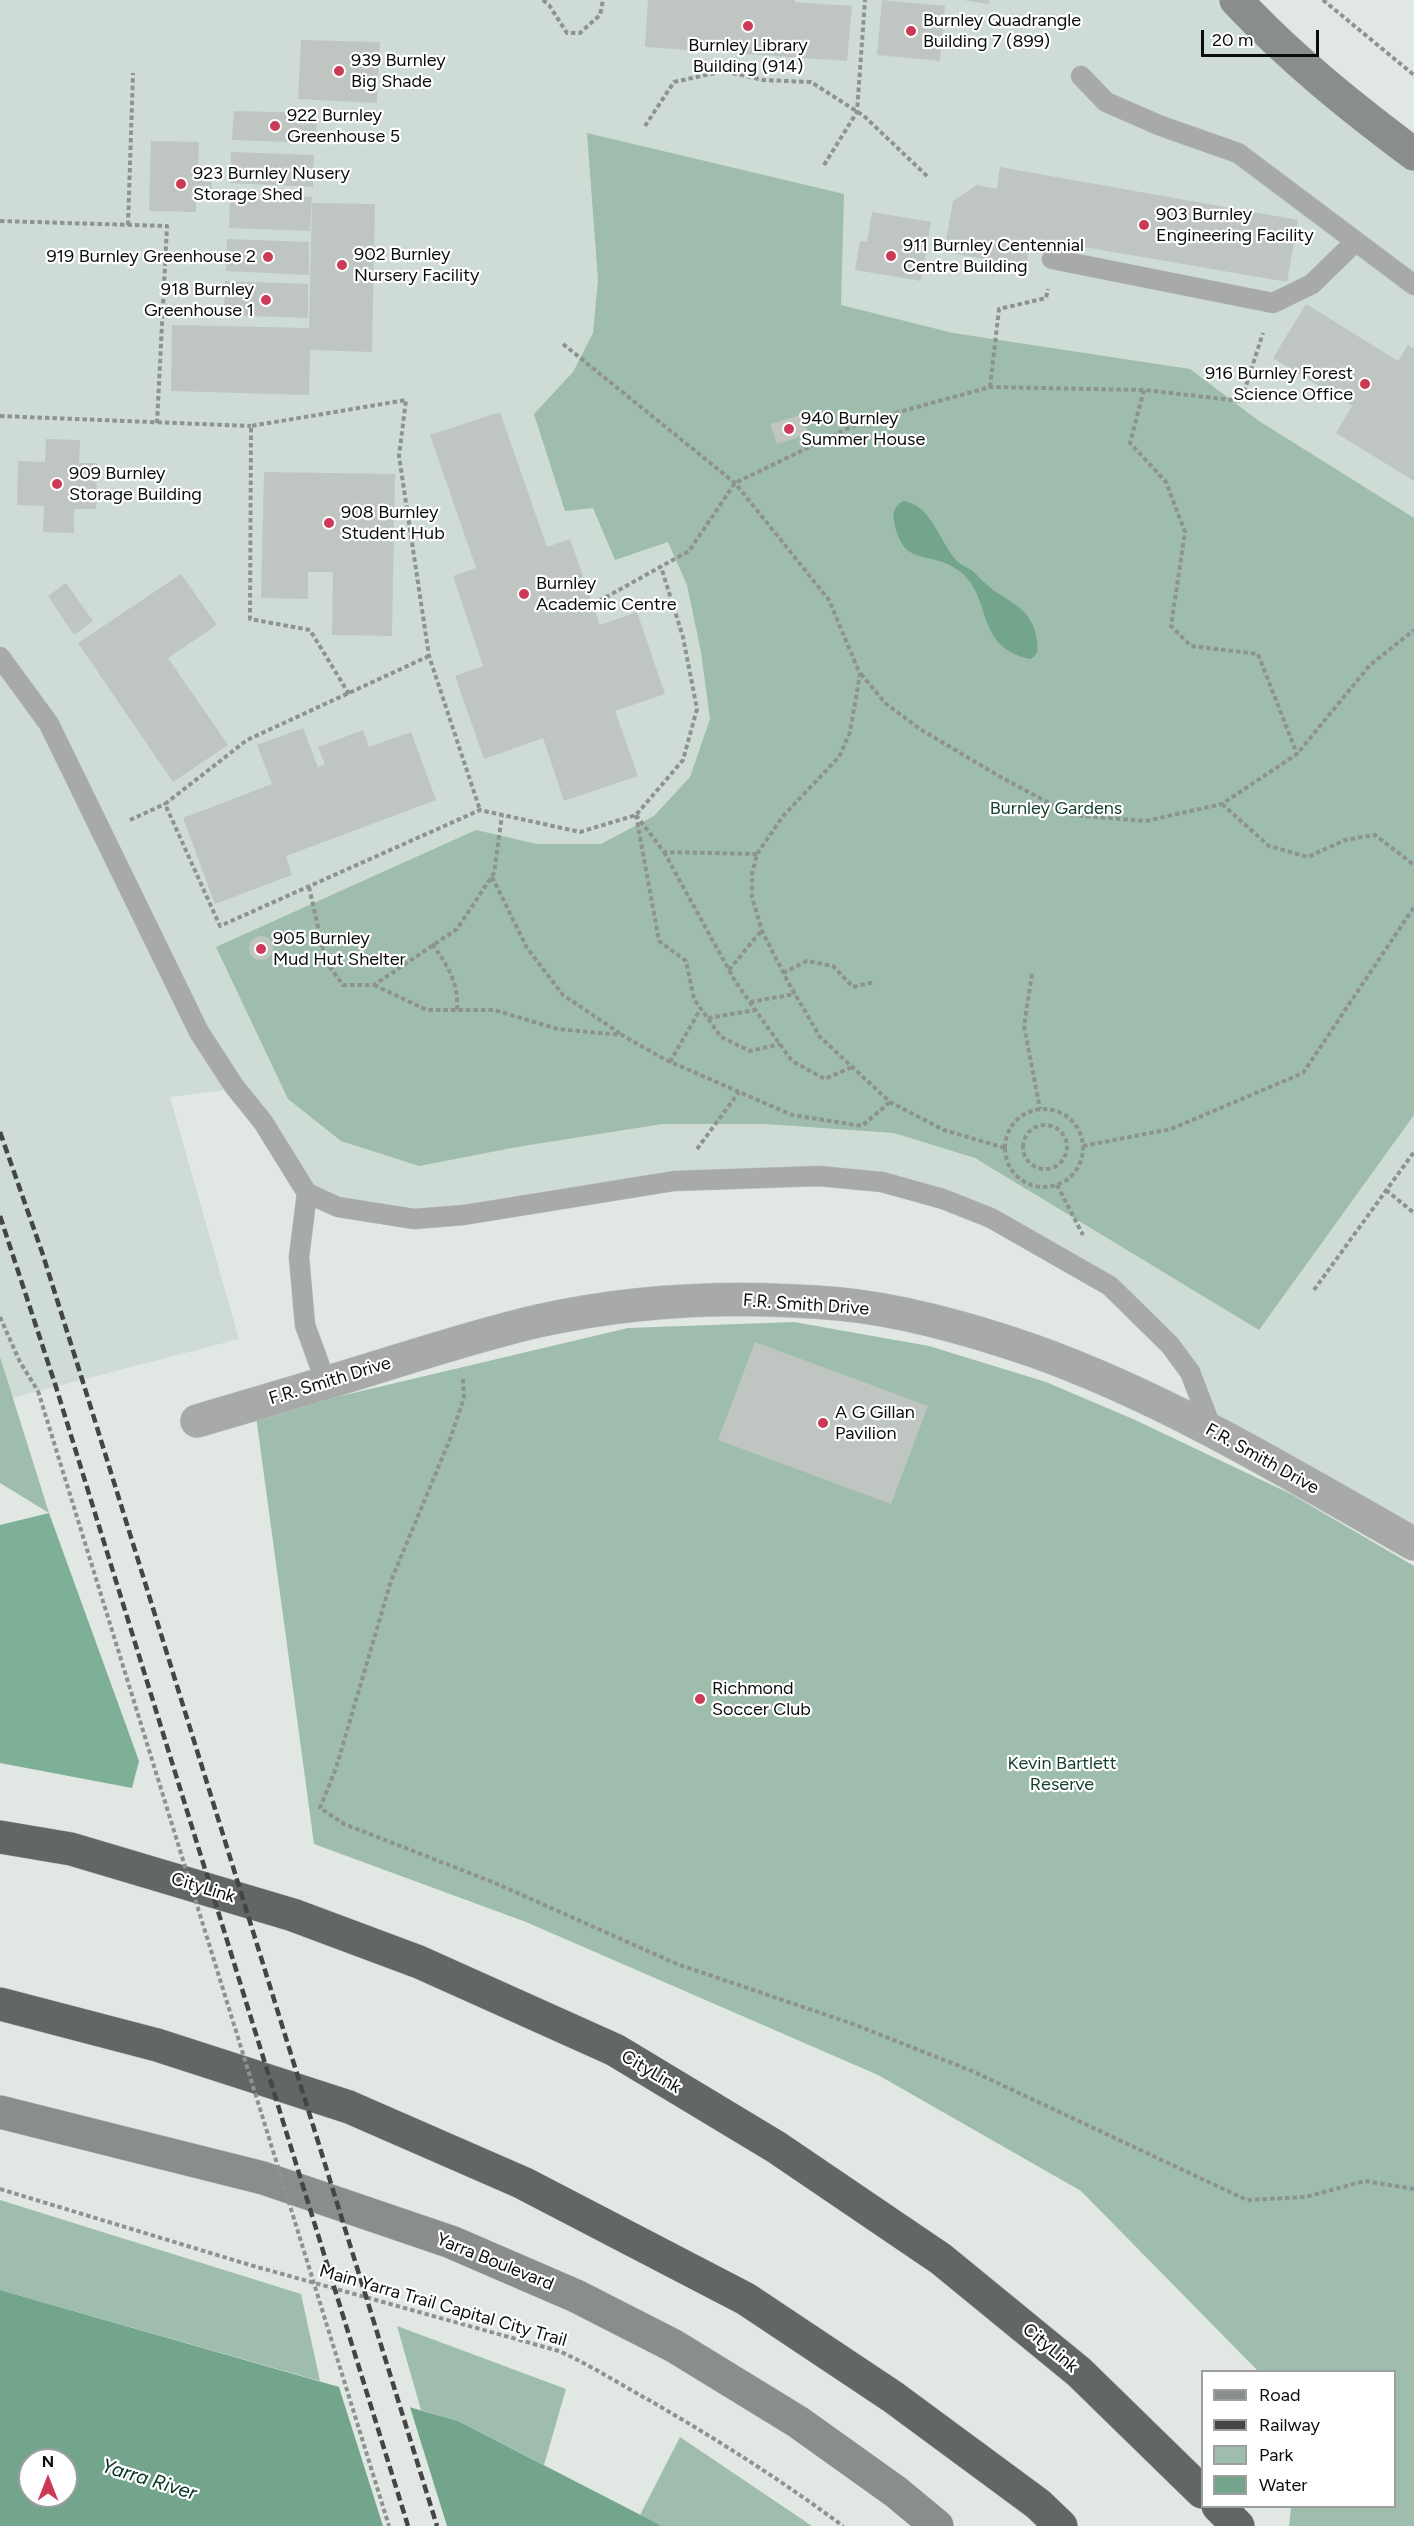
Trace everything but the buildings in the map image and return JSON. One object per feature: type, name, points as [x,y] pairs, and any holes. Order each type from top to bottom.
[{"type":"highway","name":"CityLink","points":[[0,1837],[71,1849],[293,1915],[419,1962],[615,2050],[776,2147],[941,2259],[1079,2372],[1201,2490]]},
{"type":"highway","points":[[0,2004],[157,2045],[349,2107],[523,2183],[746,2300],[893,2397],[1038,2504],[1061,2526]]},
{"type":"highway","points":[[1220,2508],[1238,2526]]},
{"type":"street","points":[[1236,0],[1259,25],[1345,102],[1414,154]]},
{"type":"street","name":"F.R. Smith Drive","points":[[197,1421],[538,1321],[623,1306],[729,1299],[842,1304],[897,1313],[1034,1351],[1120,1387],[1213,1432],[1414,1544]]},
{"type":"street","name":"Yarra Boulevard","points":[[0,2112],[263,2178],[451,2242],[576,2296],[674,2346],[798,2422],[896,2492],[937,2526]]},
{"type":"lane","points":[[1082,76],[1106,102],[1161,126],[1238,153],[1414,285]]},
{"type":"lane","points":[[1052,259],[1273,303],[1312,284],[1355,242]]},
{"type":"lane","points":[[0,657],[49,724],[199,1032],[234,1086],[263,1122],[307,1193],[338,1207],[414,1219],[464,1215],[674,1181],[819,1176],[871,1181],[943,1199],[991,1218],[1110,1286],[1170,1345],[1190,1372],[1213,1432]]},
{"type":"lane","points":[[307,1193],[299,1257],[306,1325],[326,1383]]},
{"type":"path","points":[[543,0],[549,5],[567,33],[580,33],[600,15],[603,0]]},
{"type":"path","points":[[824,165],[857,112],[865,0]]},
{"type":"path","points":[[1323,0],[1414,75]]},
{"type":"path","points":[[645,126],[674,82],[724,71],[763,80],[810,82],[857,112],[928,177]]},
{"type":"path","points":[[128,225],[133,73]]},
{"type":"path","points":[[0,220],[167,226],[157,423]]},
{"type":"path","points":[[990,387],[999,309],[1046,298],[1052,259]]},
{"type":"path","points":[[599,601],[689,551],[735,483],[859,423],[990,387],[1144,390],[1241,401],[1273,303]]},
{"type":"path","points":[[563,344],[735,483],[829,600],[860,674],[885,703],[920,729],[1071,815],[1146,821],[1222,804],[1297,754],[1370,665],[1414,630]]},
{"type":"path","points":[[1144,390],[1130,443],[1166,482],[1185,532],[1172,626],[1191,646],[1258,654],[1297,754]]},
{"type":"path","points":[[0,416],[251,426],[406,400],[399,456],[429,656],[480,810]]},
{"type":"path","points":[[251,426],[250,620],[310,630],[349,694]]},
{"type":"path","points":[[165,804],[220,926],[480,810],[580,832],[636,815],[683,760],[697,709],[683,637],[661,567]]},
{"type":"path","points":[[103,833],[165,804],[247,740],[429,656]]},
{"type":"path","points":[[860,674],[849,732],[839,757],[783,816],[757,854],[752,874],[752,897],[762,931],[783,973],[820,1036],[890,1102],[944,1130],[1005,1148]]},
{"type":"path","points":[[1222,804],[1269,846],[1308,857],[1345,840],[1375,835],[1414,865]]},
{"type":"path","points":[[374,985],[457,929],[492,877],[502,815]]},
{"type":"path","points":[[636,815],[664,852],[729,970],[792,1061],[825,1079],[852,1067]]},
{"type":"path","points":[[636,815],[659,941],[686,961],[694,999],[721,1036],[750,1051],[780,1044]]},
{"type":"path","points":[[664,852],[757,854]]},
{"type":"path","points":[[492,877],[526,948],[563,995],[622,1035],[670,1062],[792,1115],[862,1126],[890,1102]]},
{"type":"path","points":[[309,886],[326,962],[343,985],[374,985],[427,1010],[494,1010],[558,1029],[622,1035]]},
{"type":"path","points":[[1083,1146],[1172,1129],[1302,1073],[1414,907]]},
{"type":"path","points":[[729,970],[762,931]]},
{"type":"path","points":[[432,944],[447,965],[458,993],[457,1011]]},
{"type":"path","points":[[783,973],[807,961],[833,966],[853,987],[874,982]]},
{"type":"path","points":[[1032,974],[1024,1026],[1040,1109]]},
{"type":"path","points":[[750,1002],[795,994]]},
{"type":"path","points":[[670,1062],[701,1008]]},
{"type":"path","points":[[708,1018],[755,1010]]},
{"type":"path","points":[[674,1181],[739,1092]]},
{"type":"path","points":[[1040,1109],[1064,1114],[1077,1128],[1083,1146],[1082,1158],[1068,1178],[1057,1185],[1045,1187],[1021,1180],[1012,1172],[1005,1148],[1011,1126],[1019,1118],[1040,1109]]},
{"type":"path","points":[[1050,1126],[1062,1134],[1067,1146],[1066,1153],[1059,1164],[1053,1168],[1040,1169],[1029,1162],[1023,1150],[1026,1136],[1030,1131],[1050,1126]]},
{"type":"path","points":[[1314,1290],[1414,1152]]},
{"type":"path","points":[[1386,1190],[1414,1213]]},
{"type":"path","points":[[0,1317],[20,1362],[38,1391],[389,2526]]},
{"type":"path","points":[[462,1342],[464,1398],[450,1438],[391,1581],[336,1768],[320,1808],[344,1824],[495,1883],[677,1964],[853,2024],[972,2071],[1247,2200],[1306,2196],[1365,2181],[1414,2189]]},
{"type":"path","name":"Main Yarra Trail Capital City Trail","points":[[0,2189],[250,2265],[559,2351],[656,2404],[745,2458],[843,2526]]},
{"type":"shaded area","points":[[0,0],[1236,0],[1414,154],[1414,1544],[1213,1432],[1190,1372],[1146,1320],[991,1218],[882,1182],[744,1177],[414,1219],[307,1193],[241,1088],[170,1097],[239,1339],[12,1398],[0,1357]]},
{"type":"shaded area","points":[[49,1513],[139,1761],[132,1788],[0,1763],[0,1525]]},
{"type":"green space","name":"Burnley Gardens","points":[[587,133],[844,194],[841,305],[953,333],[1190,369],[1259,421],[1414,518],[1414,1115],[1259,1330],[975,1158],[894,1133],[765,1124],[662,1124],[517,1147],[419,1166],[341,1141],[288,1099],[216,947],[476,830],[537,844],[601,844],[654,816],[690,777],[710,719],[701,652],[687,585],[668,542],[615,560],[593,508],[565,511],[534,414],[573,372],[593,333],[598,280]]},
{"type":"green space","name":"Kevin Bartlett Reserve","points":[[794,1322],[929,1346],[1046,1382],[1133,1419],[1291,1494],[1414,1566],[1414,2526],[1289,2526],[1291,2508],[1396,2508],[1396,2370],[1257,2370],[1081,2191],[878,2075],[526,1922],[314,1844],[256,1416],[628,1328]]},
{"type":"green space","points":[[0,1357],[49,1513],[0,1483]]},
{"type":"green space","points":[[0,2200],[301,2294],[320,2381],[0,2290]]},
{"type":"green space","points":[[397,2326],[566,2389],[544,2465],[458,2421],[421,2410]]},
{"type":"green space","points":[[680,2437],[812,2526],[662,2526],[640,2515]]},
{"type":"water","points":[[903,501],[921,509],[957,561],[973,571],[993,590],[1027,615],[1035,630],[1037,640],[1035,656],[1030,659],[1012,653],[999,643],[991,632],[977,593],[958,570],[937,560],[918,556],[904,546],[898,536],[893,515],[896,507]]},
{"type":"water","name":"Yarra River","points":[[0,2290],[458,2421],[662,2526],[0,2526]]},
{"type":"pier","points":[[338,2384],[409,2404],[447,2526],[383,2526]]},
{"type":"railway","points":[[0,1132],[42,1252],[82,1379],[437,2526]]},
{"type":"railway","points":[[0,1216],[56,1387],[408,2526]]},
{"type":"place","name":"Burnley Library Building (914)","points":[[748,26]]},
{"type":"place","name":"Burnley Quadrangle Building 7 (899)","points":[[911,31]]},
{"type":"place","name":"939 Burnley Big Shade","points":[[339,71]]},
{"type":"place","name":"922 Burnley Greenhouse 5","points":[[275,126]]},
{"type":"place","name":"923 Burnley Nusery Storage Shed","points":[[181,184]]},
{"type":"place","name":"903 Burnley Engineering Facility","points":[[1144,225]]},
{"type":"place","name":"911 Burnley Centennial Centre Building","points":[[891,256]]},
{"type":"place","name":"919 Burnley Greenhouse 2","points":[[268,257]]},
{"type":"place","name":"902 Burnley Nursery Facility","points":[[342,265]]},
{"type":"place","name":"918 Burnley Greenhouse 1","points":[[266,300]]},
{"type":"place","name":"916 Burnley Forest Science Office","points":[[1365,384]]},
{"type":"place","name":"940 Burnley Summer House","points":[[789,429]]},
{"type":"place","name":"909 Burnley Storage Building","points":[[57,484]]},
{"type":"place","name":"908 Burnley Student Hub","points":[[329,523]]},
{"type":"place","name":"Burnley Academic Centre","points":[[524,594]]},
{"type":"place","name":"905 Burnley Mud Hut Shelter","points":[[261,949]]},
{"type":"place","name":"A G Gillan Pavilion","points":[[823,1423]]},
{"type":"place","name":"Richmond Soccer Club","points":[[700,1699]]}]
